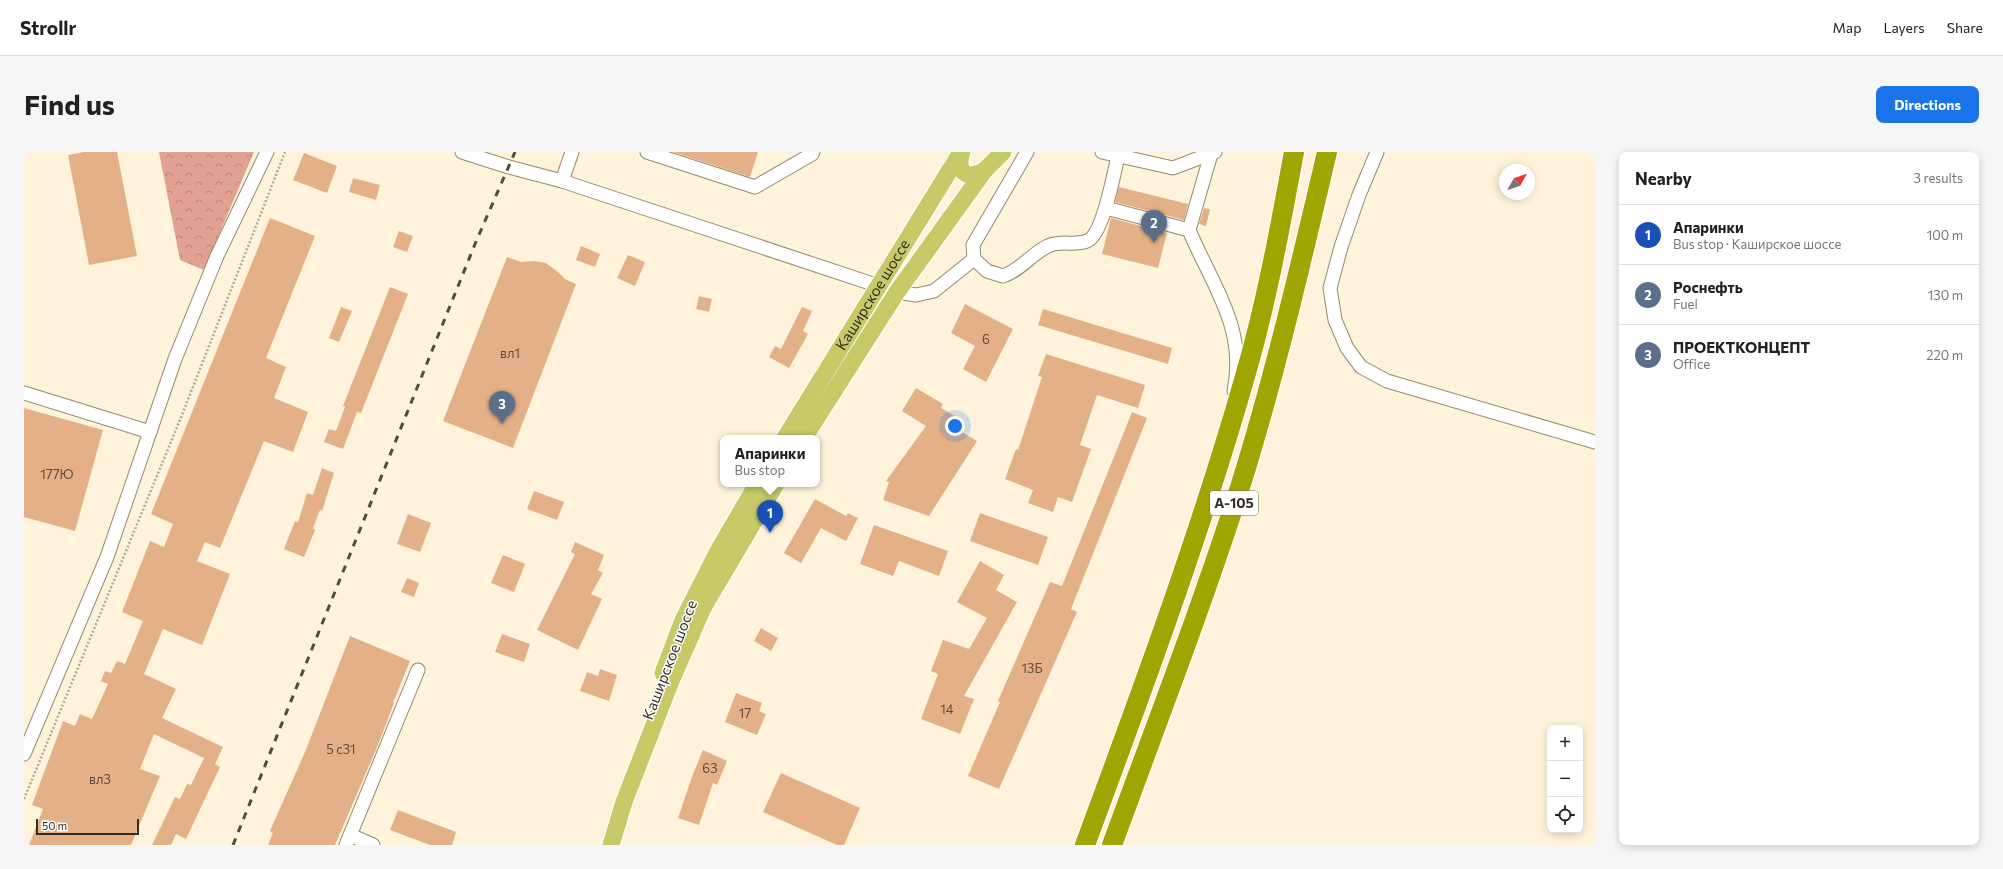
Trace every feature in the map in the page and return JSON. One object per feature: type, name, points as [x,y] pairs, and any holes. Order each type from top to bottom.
[{"type":"highway","name":"А-105","points":[[1085,845],[1160,641],[1244,380],[1262,313],[1294,152]]},
{"type":"highway","name":"А-105","points":[[1112,845],[1184,652],[1241,484],[1272,377],[1327,152]]},
{"type":"main road","points":[[961,152],[959,162],[960,167],[964,172],[971,175],[977,175],[985,170]]},
{"type":"main road","name":"Каширское шоссе","points":[[787,435],[961,152]]},
{"type":"main road","points":[[806,435],[897,292],[985,170],[1003,152]]},
{"type":"main road","name":"Каширское шоссе","points":[[600,845],[683,620],[718,550],[755,487]]},
{"type":"main road","name":"Каширское шоссе","points":[[611,845],[624,802],[671,681],[702,608],[774,487]]},
{"type":"street","points":[[24,754],[107,557],[175,359],[217,256],[267,152]]},
{"type":"street","points":[[462,152],[509,167],[562,181],[897,292],[916,295],[934,291],[974,259]]},
{"type":"street","points":[[562,181],[572,152]]},
{"type":"street","points":[[647,152],[755,187],[813,152]]},
{"type":"street","points":[[1027,152],[973,245],[974,259],[987,271],[1003,276],[1012,273],[1050,245],[1082,243],[1090,240],[1095,234],[1106,208],[1118,156]]},
{"type":"street","points":[[1102,152],[1173,168],[1213,153]]},
{"type":"street","points":[[1377,152],[1359,195],[1341,247],[1330,288],[1335,320],[1346,348],[1362,367],[1387,381],[1595,442]]},
{"type":"street","points":[[1213,153],[1189,230],[1229,314],[1235,339],[1237,353],[1235,387],[1221,452]]},
{"type":"street","points":[[1106,208],[1189,230]]},
{"type":"street","points":[[24,394],[150,432]]},
{"type":"street","points":[[373,845],[348,840],[418,670]]},
{"type":"path","points":[[24,799],[182,415],[285,152]]},
{"type":"green space","points":[[159,152],[254,152],[204,270],[180,260]]},
{"type":"building","points":[[84,152],[117,152],[137,256],[89,265],[68,155]]},
{"type":"building","points":[[673,152],[758,152],[750,177]]},
{"type":"building","points":[[304,153],[337,166],[327,193],[293,180]]},
{"type":"building","points":[[353,178],[380,185],[376,200],[349,192]]},
{"type":"building","points":[[1119,187],[1188,204],[1184,220],[1115,202]]},
{"type":"building","points":[[1204,208],[1210,209],[1206,226],[1199,224]]},
{"type":"building","points":[[270,218],[315,236],[266,358],[286,367],[274,398],[308,412],[293,452],[264,441],[220,548],[205,542],[197,561],[230,574],[202,645],[163,629],[144,674],[176,689],[162,718],[223,747],[215,764],[220,767],[186,839],[176,834],[171,845],[152,845],[175,797],[180,799],[187,784],[191,785],[204,758],[154,734],[140,769],[160,776],[131,845],[29,845],[43,809],[32,805],[63,721],[75,726],[80,714],[92,719],[108,684],[101,681],[105,671],[111,673],[117,661],[125,664],[143,621],[122,612],[150,541],[164,547],[173,524],[151,514]]},
{"type":"building","points":[[1111,218],[1167,233],[1158,268],[1102,254]]},
{"type":"building","points":[[399,231],[413,236],[407,252],[393,247]]},
{"type":"building","points":[[581,246],[600,254],[595,267],[576,260]]},
{"type":"building","points":[[628,255],[645,262],[635,286],[617,278]]},
{"type":"building","points":[[507,257],[521,262],[534,261],[546,263],[565,279],[576,284],[513,448],[443,421]]},
{"type":"building","points":[[390,287],[408,294],[361,413],[357,412],[343,449],[324,442],[329,429],[336,431],[345,407],[343,406]]},
{"type":"building","points":[[699,296],[712,299],[709,312],[696,309]]},
{"type":"building","points":[[965,304],[1013,329],[986,382],[963,369],[975,346],[951,333]]},
{"type":"building","points":[[341,307],[352,311],[339,342],[329,338]]},
{"type":"building","points":[[802,307],[812,311],[803,331],[808,334],[789,368],[769,357],[775,346],[781,349]]},
{"type":"building","points":[[1043,309],[1172,348],[1168,364],[1038,325]]},
{"type":"building","points":[[1046,354],[1145,385],[1138,408],[1097,395],[1080,445],[1091,449],[1072,502],[1058,497],[1053,512],[1028,503],[1033,490],[1005,479],[1016,449],[1018,450],[1042,377],[1038,376]]},
{"type":"building","points":[[916,388],[943,404],[941,408],[960,419],[955,428],[977,441],[929,516],[883,500],[889,482],[886,481],[926,426],[902,411]]},
{"type":"building","points":[[24,408],[103,430],[75,531],[24,517]]},
{"type":"building","points":[[1132,412],[1147,418],[1071,609],[1077,612],[999,789],[968,776],[1000,702],[998,701],[1050,582],[1062,586]]},
{"type":"building","points":[[322,468],[334,473],[322,511],[320,510],[313,528],[315,530],[304,557],[284,549],[295,521],[298,522],[307,493],[313,495]]},
{"type":"building","points":[[534,491],[564,502],[557,520],[527,509]]},
{"type":"building","points":[[815,499],[846,516],[848,513],[858,518],[846,541],[821,528],[801,563],[784,553]]},
{"type":"building","points":[[980,513],[1048,537],[1038,565],[970,541]]},
{"type":"building","points":[[408,514],[431,523],[420,552],[397,544]]},
{"type":"building","points":[[874,525],[948,551],[939,576],[899,561],[893,576],[860,564]]},
{"type":"building","points":[[575,542],[604,555],[598,570],[603,573],[591,594],[602,599],[578,650],[537,630],[575,554],[571,552]]},
{"type":"building","points":[[503,555],[525,564],[514,592],[491,583]]},
{"type":"building","points":[[980,561],[1004,575],[996,590],[1017,602],[964,696],[974,699],[960,734],[921,719],[938,674],[931,671],[943,640],[969,649],[987,618],[957,602]]},
{"type":"building","points":[[407,578],[419,583],[414,597],[401,592]]},
{"type":"building","points":[[761,628],[778,638],[771,651],[754,641]]},
{"type":"building","points":[[502,634],[530,644],[524,662],[495,652]]},
{"type":"building","points":[[350,636],[410,661],[378,745],[335,845],[268,845],[273,833],[270,831],[305,752]]},
{"type":"building","points":[[600,669],[617,675],[609,701],[580,691],[587,672],[598,676]]},
{"type":"building","points":[[736,693],[762,703],[759,711],[766,714],[757,735],[725,722]]},
{"type":"building","points":[[703,750],[727,761],[717,785],[713,783],[699,825],[678,818]]},
{"type":"building","points":[[781,773],[860,808],[844,845],[837,845],[763,812]]},
{"type":"building","points":[[398,810],[456,832],[452,845],[430,845],[390,830]]},
{"type":"railway","points":[[233,845],[475,244],[515,152]]},
{"type":"place","name":"Роснефть","points":[[1154,243]]},
{"type":"place","name":"ПРОЕКТКОНЦЕПТ","points":[[502,424]]},
{"type":"place","name":"Апаринки","points":[[770,533]]}]
